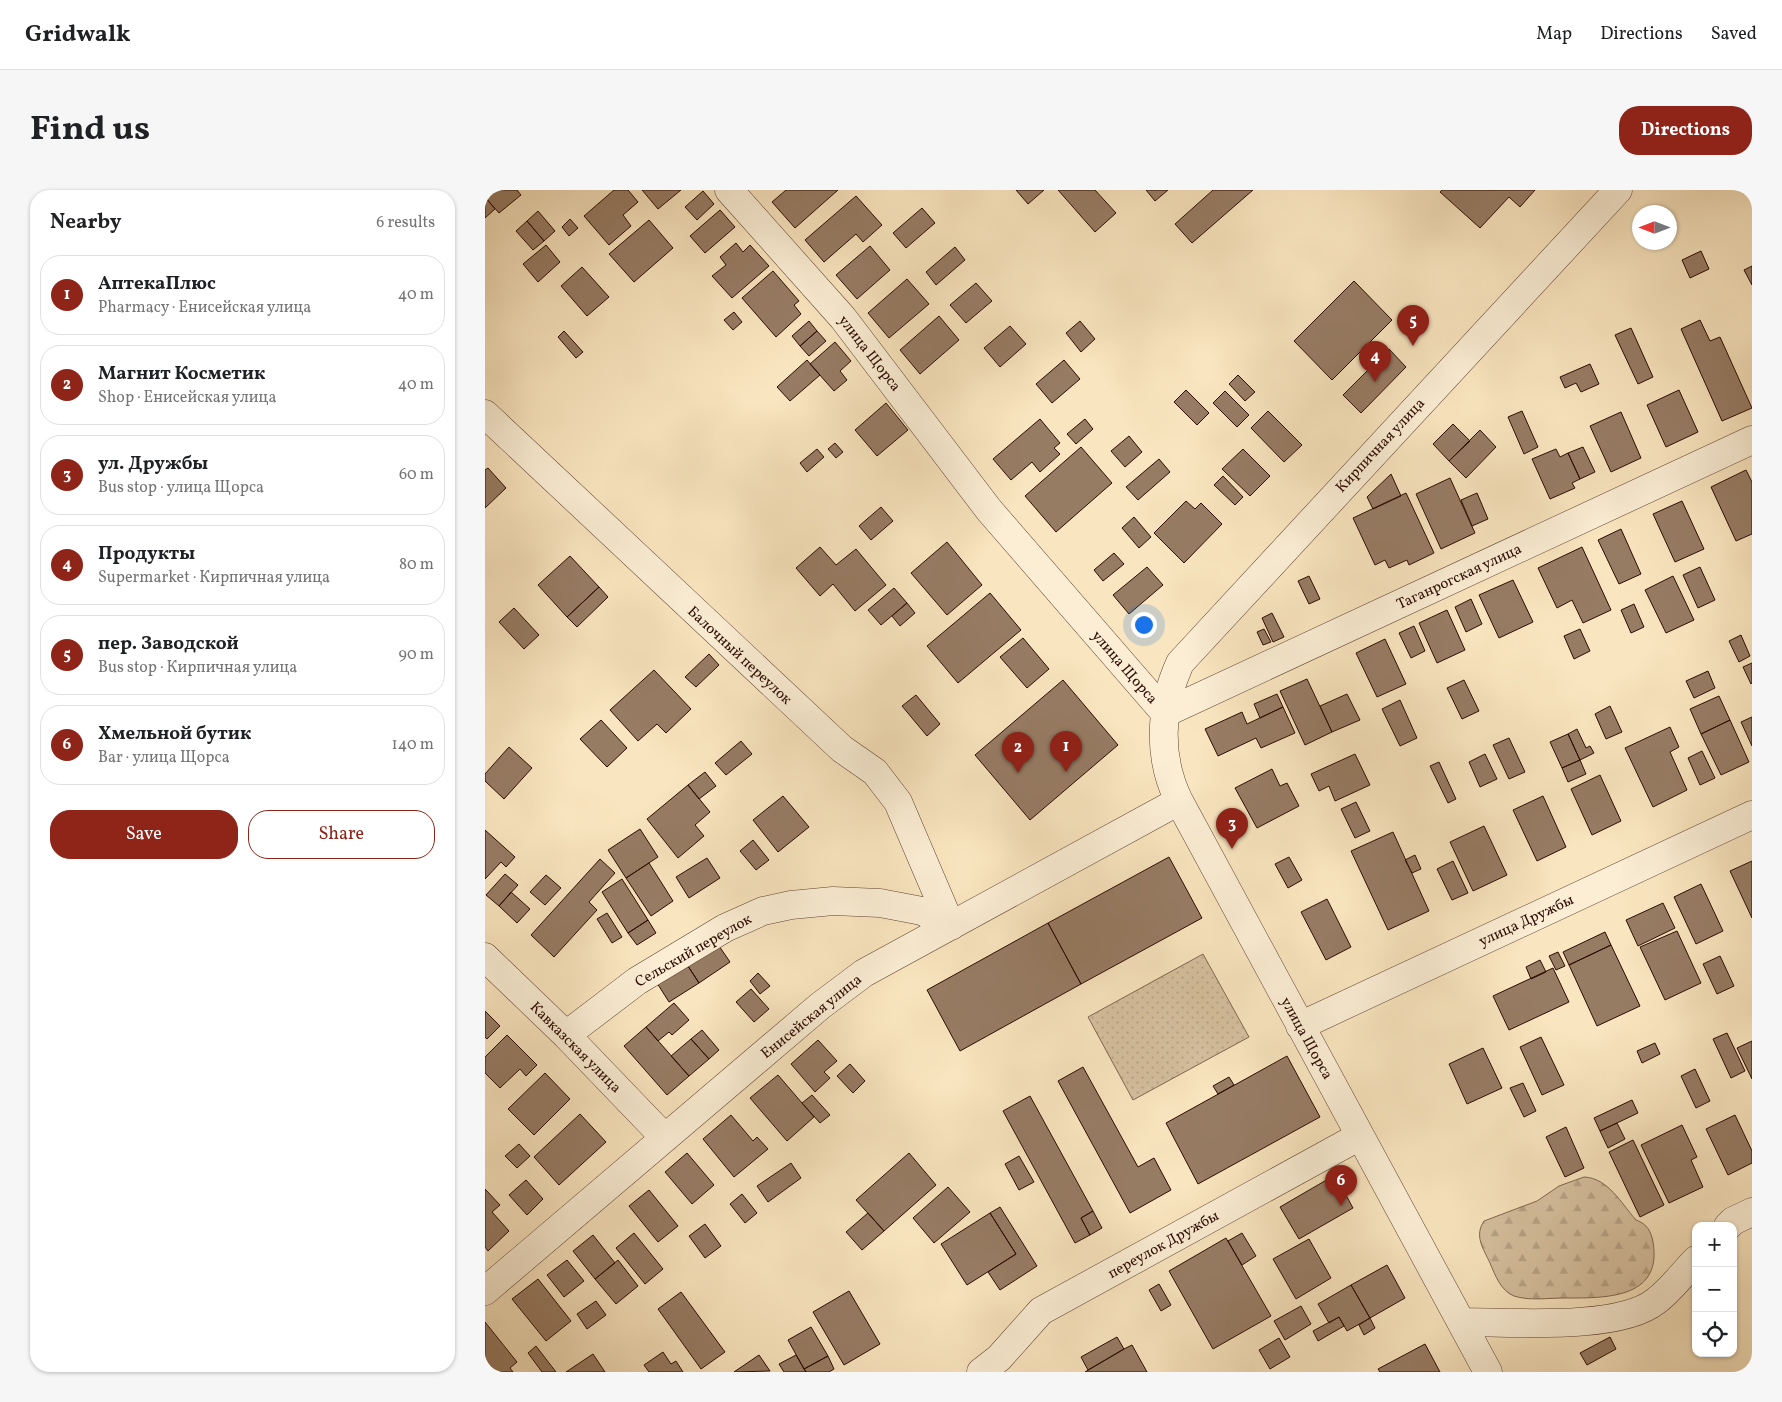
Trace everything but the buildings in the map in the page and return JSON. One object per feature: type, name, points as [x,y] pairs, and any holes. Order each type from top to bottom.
[{"type":"street","name":"улица Щорса","points":[[729,190],[843,318],[989,510],[1165,713],[1163,734],[1165,755],[1179,801],[1488,1372]]},
{"type":"street","name":"Кирпичная улица","points":[[1165,713],[1167,699],[1180,663],[1617,190]]},
{"type":"street","name":"Балочный переулок","points":[[485,414],[842,749],[875,772],[898,802],[951,926]]},
{"type":"street","name":"Таганрогская улица","points":[[1165,713],[1752,440]]},
{"type":"street","name":"Енисейская улица","points":[[485,1291],[827,1000],[864,973],[1179,801]]},
{"type":"street","name":"улица Дружбы","points":[[1300,1026],[1752,815]]},
{"type":"street","name":"Сельский переулок","points":[[566,1035],[637,981],[725,928],[763,910],[791,904],[833,901],[880,902],[922,911],[951,926]]},
{"type":"street","name":"Кавказская улица","points":[[485,957],[566,1035],[665,1138]]},
{"type":"street","name":"переулок Дружбы","points":[[996,1367],[1041,1311],[1360,1136]]},
{"type":"street","points":[[1732,1222],[1752,1212]]},
{"type":"street","points":[[1461,1322],[1582,1321],[1620,1317],[1637,1312],[1657,1301],[1692,1264]]},
{"type":"green space","points":[[1203,954],[1249,1037],[1133,1100],[1088,1017]]},
{"type":"green space","points":[[1584,1177],[1593,1178],[1607,1187],[1636,1220],[1648,1228],[1653,1242],[1654,1261],[1649,1275],[1640,1285],[1627,1292],[1612,1296],[1532,1299],[1520,1298],[1509,1294],[1499,1282],[1482,1247],[1480,1232],[1484,1221],[1537,1201],[1559,1186]]},
{"type":"place","name":"пер. Заводской","points":[[1413,346]]},
{"type":"place","name":"Продукты","points":[[1375,382]]},
{"type":"place","name":"АптекаПлюс","points":[[1066,772]]},
{"type":"place","name":"Магнит Косметик","points":[[1018,773]]},
{"type":"place","name":"ул. Дружбы","points":[[1232,849]]},
{"type":"place","name":"Хмельной бутик","points":[[1341,1206]]}]
